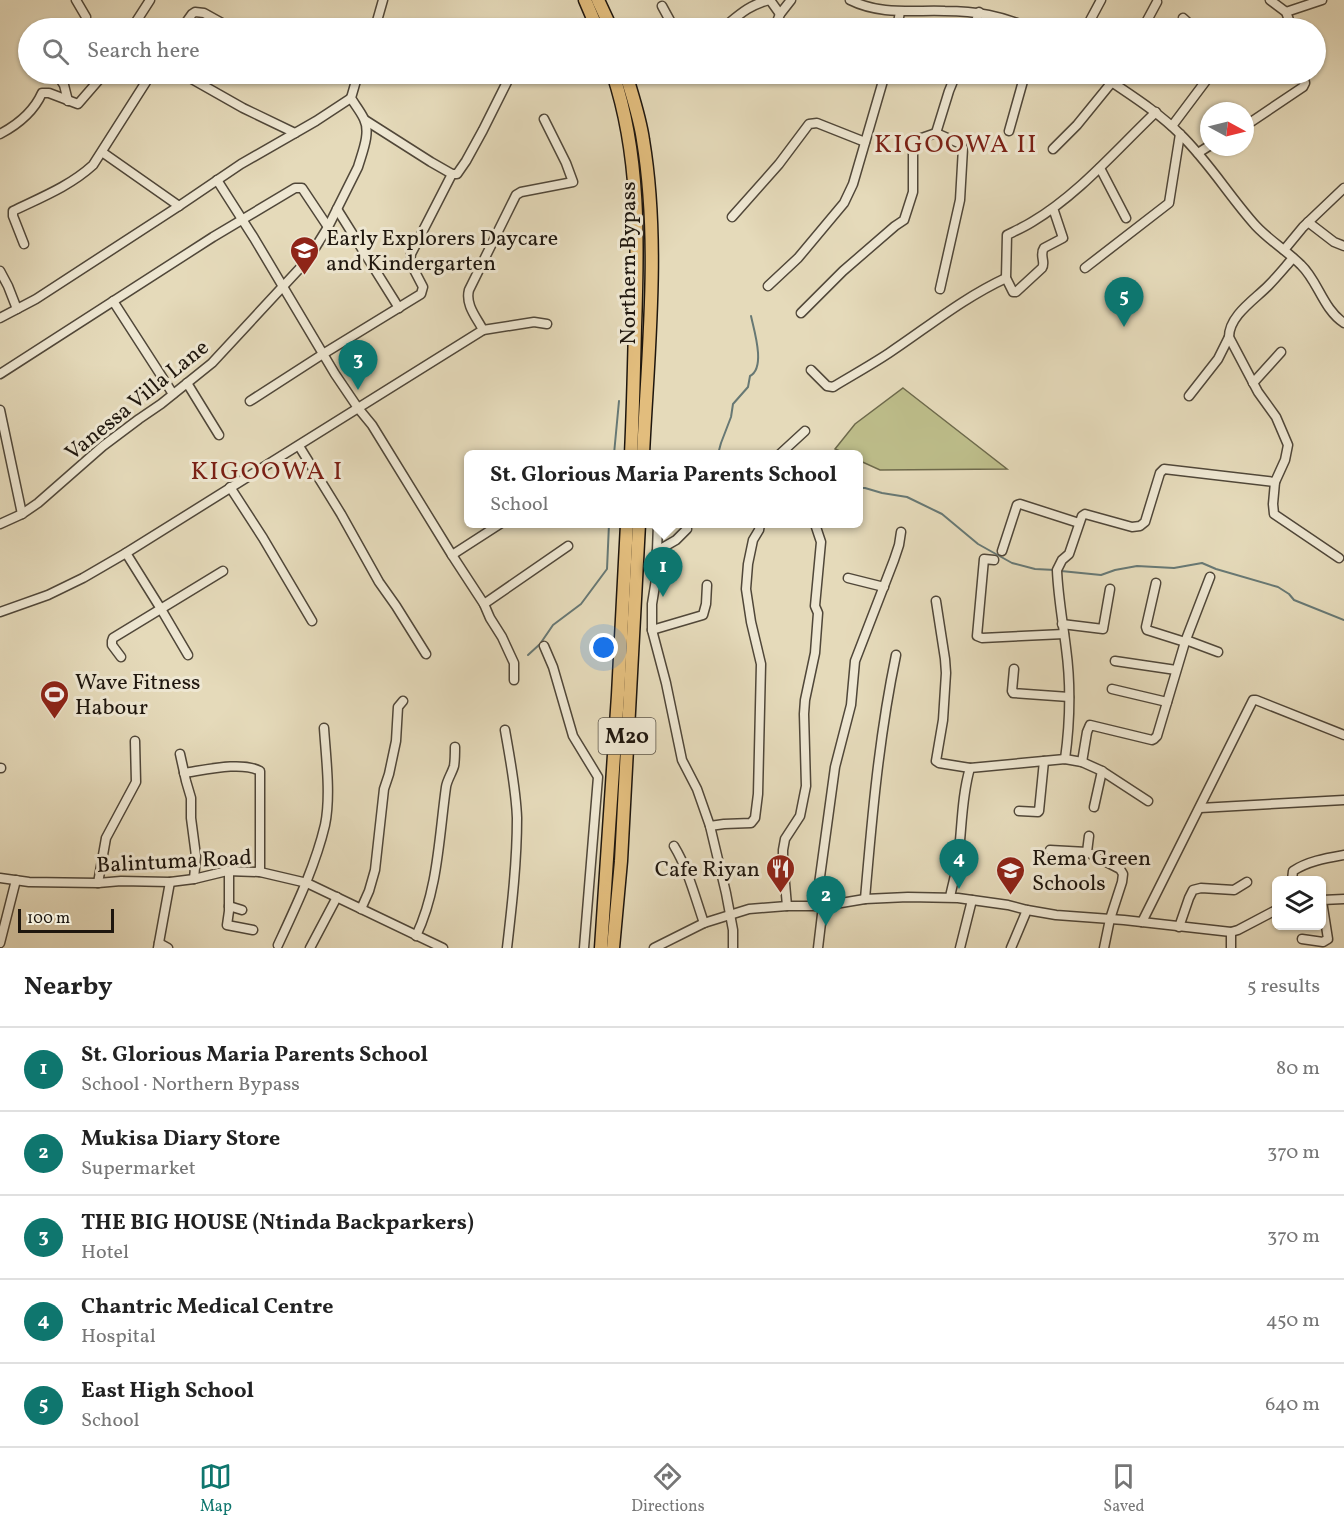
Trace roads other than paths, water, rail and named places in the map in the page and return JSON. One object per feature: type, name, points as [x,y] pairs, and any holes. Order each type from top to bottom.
[{"type":"highway","points":[[585,0],[593,18]]},
{"type":"highway","points":[[598,0],[606,18]]},
{"type":"highway","name":"Northern Bypass","points":[[616,84],[630,148],[637,237],[631,450]]},
{"type":"highway","name":"Northern Bypass","points":[[629,84],[643,138],[649,188],[651,239],[649,336],[643,450]]},
{"type":"highway","name":"M20","points":[[601,948],[627,528]]},
{"type":"highway","name":"M20","points":[[613,948],[621,861],[639,528]]},
{"type":"street","points":[[76,0],[86,17]]},
{"type":"street","points":[[138,18],[150,0]]},
{"type":"street","points":[[378,18],[383,0]]},
{"type":"street","points":[[736,18],[757,3],[770,0],[780,14]]},
{"type":"street","points":[[778,18],[791,0]]},
{"type":"street","points":[[850,0],[900,12],[979,12],[1002,18]]},
{"type":"street","points":[[1091,18],[1101,0]]},
{"type":"street","points":[[1270,0],[1286,12],[1288,18]]},
{"type":"street","points":[[1286,12],[1322,0]]},
{"type":"street","points":[[1148,18],[1157,2]]},
{"type":"street","points":[[662,6],[669,18]]},
{"type":"street","points":[[189,18],[195,12],[204,13],[213,18]]},
{"type":"street","points":[[899,18],[900,12]]},
{"type":"street","points":[[977,18],[979,12]]},
{"type":"street","points":[[63,84],[68,101]]},
{"type":"street","points":[[0,134],[36,106],[42,93],[47,92],[76,104],[80,103],[96,84]]},
{"type":"street","points":[[24,244],[13,211],[55,192],[93,165],[145,84]]},
{"type":"street","points":[[201,84],[295,133]]},
{"type":"street","points":[[0,318],[36,299],[241,164],[351,98],[355,84]]},
{"type":"street","points":[[351,98],[365,120],[452,174],[458,173],[466,161],[506,84]]},
{"type":"street","points":[[768,286],[798,258],[842,207],[853,184],[882,84]]},
{"type":"street","points":[[936,133],[952,84]]},
{"type":"street","points":[[1009,130],[1022,84]]},
{"type":"street","points":[[1053,149],[1112,84]]},
{"type":"street","points":[[1114,84],[1156,112],[1180,134],[1258,228],[1311,276],[1326,303],[1344,323]]},
{"type":"street","points":[[1172,126],[1204,84]]},
{"type":"street","points":[[1254,120],[1304,84]]},
{"type":"street","points":[[1053,208],[1063,238],[1044,248],[1042,255],[1044,266],[1016,292],[1012,292],[1006,278],[1007,235],[1053,208],[1100,168],[1156,112]]},
{"type":"street","points":[[483,330],[468,302],[468,296],[516,195],[521,192],[573,182],[544,119]]},
{"type":"street","name":"Vanessa Villa Lane","points":[[0,524],[22,514],[38,503],[102,447],[212,363],[283,287],[315,248],[358,167],[366,136],[365,120]]},
{"type":"street","points":[[732,217],[780,164],[809,124],[817,123],[865,142]]},
{"type":"street","points":[[801,313],[843,271],[904,220],[913,192],[913,141],[936,133],[961,144],[963,148],[960,200],[940,289]]},
{"type":"street","points":[[1085,268],[1169,203],[1180,134]]},
{"type":"street","points":[[102,152],[179,206]]},
{"type":"street","points":[[1100,168],[1126,218]]},
{"type":"street","points":[[250,401],[423,292],[423,287],[410,262],[411,254],[452,174]]},
{"type":"street","points":[[216,180],[243,220],[335,374],[384,444],[484,604],[514,663],[514,680]]},
{"type":"street","points":[[0,374],[213,237],[295,188],[302,188],[328,227]]},
{"type":"street","points":[[1284,250],[1308,222],[1344,188]]},
{"type":"street","points":[[337,209],[399,308]]},
{"type":"street","points":[[1308,222],[1334,242],[1344,246]]},
{"type":"street","points":[[1190,396],[1213,366],[1228,337],[1230,327],[1242,310],[1293,258]]},
{"type":"street","points":[[0,271],[17,309]]},
{"type":"street","points":[[811,370],[825,384],[833,387],[888,354],[963,301],[1006,278]]},
{"type":"street","points":[[113,301],[173,394]]},
{"type":"street","points":[[0,612],[48,595],[126,553],[483,330],[534,322],[547,324]]},
{"type":"street","points":[[1228,337],[1253,383],[1276,417],[1288,445],[1285,460],[1275,482],[1273,504],[1276,516],[1339,558]]},
{"type":"street","points":[[1253,383],[1281,352]]},
{"type":"street","points":[[187,383],[219,435]]},
{"type":"street","points":[[0,410],[22,514]]},
{"type":"street","points":[[784,450],[806,430]]},
{"type":"street","points":[[299,446],[426,654]]},
{"type":"street","points":[[1065,759],[1069,697],[1067,651],[1057,570],[1062,560],[1069,554],[1082,516],[1085,514],[1132,527],[1143,525],[1160,473],[1164,469],[1275,482]]},
{"type":"street","points":[[230,488],[312,621]]},
{"type":"street","points":[[1002,551],[1017,505],[1079,523]]},
{"type":"street","points":[[452,555],[494,528]]},
{"type":"street","points":[[658,528],[658,561],[652,604],[652,630],[682,760],[697,789],[710,826],[733,930],[733,948]]},
{"type":"street","points":[[710,826],[751,823],[756,815],[761,664],[746,589],[753,540],[759,528]]},
{"type":"street","points":[[787,906],[784,844],[800,816],[806,786],[804,714],[815,653],[818,613],[815,606],[820,542],[816,528]]},
{"type":"street","points":[[657,551],[676,540],[687,529]]},
{"type":"street","points":[[818,948],[820,906],[835,767],[851,705],[855,661],[894,560],[901,532]]},
{"type":"street","points":[[484,604],[568,546]]},
{"type":"street","points":[[126,553],[188,655]]},
{"type":"street","points":[[994,560],[984,559],[976,634],[981,638],[1063,629],[1103,629],[1110,589]]},
{"type":"street","points":[[121,657],[112,645],[113,638],[224,571]]},
{"type":"street","points":[[1082,762],[1090,725],[1154,739],[1185,641],[1210,577]]},
{"type":"street","points":[[848,578],[884,586]]},
{"type":"street","points":[[1156,583],[1147,630],[1218,652]]},
{"type":"street","points":[[652,630],[703,615],[707,585]]},
{"type":"street","points":[[936,601],[946,673],[943,720],[936,759],[939,763],[970,768],[1065,759],[1082,762],[1102,771],[1148,801]]},
{"type":"street","points":[[544,646],[553,667],[573,736],[598,777],[584,948]]},
{"type":"street","points":[[865,899],[875,782],[896,655]]},
{"type":"street","points":[[1115,661],[1176,670]]},
{"type":"street","points":[[1014,669],[1013,693],[1069,697]]},
{"type":"street","points":[[1112,689],[1167,702]]},
{"type":"street","points":[[1142,922],[1253,700],[1344,735]]},
{"type":"street","points":[[361,909],[375,870],[384,789],[390,774],[396,741],[398,707],[403,701]]},
{"type":"street","points":[[278,945],[307,884],[325,824],[328,788],[324,728]]},
{"type":"street","points":[[505,730],[513,773],[517,816],[516,855],[507,948]]},
{"type":"street","points":[[98,883],[106,838],[136,782],[135,741]]},
{"type":"street","points":[[416,948],[434,876],[444,815],[446,785],[454,766],[455,747]]},
{"type":"street","points":[[180,754],[191,798],[196,856],[194,879]]},
{"type":"street","points":[[1019,811],[1039,811],[1044,761]]},
{"type":"street","points":[[184,773],[240,766],[260,771],[260,872]]},
{"type":"street","points":[[950,897],[959,854],[967,777],[970,768]]},
{"type":"street","points":[[1094,807],[1102,771]]},
{"type":"street","points":[[1200,808],[1344,800]]},
{"type":"street","points":[[1086,852],[1089,836]]},
{"type":"street","points":[[674,846],[680,855],[704,923]]},
{"type":"street","points":[[1050,850],[1086,852],[1120,869],[1123,874],[1104,948]]},
{"type":"street","points":[[1292,876],[1293,871],[1301,866],[1325,858],[1344,855]]},
{"type":"street","points":[[230,871],[227,926],[253,930]]},
{"type":"street","name":"Balintuma Road","points":[[0,878],[29,882],[170,882],[230,871],[260,872],[307,884],[443,948]]},
{"type":"street","points":[[0,942],[16,880]]},
{"type":"street","points":[[168,948],[158,945],[170,882]]},
{"type":"street","points":[[1179,927],[1188,898],[1193,890],[1201,888],[1234,890],[1247,882]]},
{"type":"street","points":[[310,948],[337,897]]},
{"type":"street","points":[[654,948],[704,923],[749,909],[820,906],[865,899],[950,897],[1008,905],[1056,915],[1231,932],[1272,912]]},
{"type":"street","points":[[1326,901],[1344,899]]},
{"type":"street","points":[[960,948],[972,900]]},
{"type":"street","points":[[229,906],[242,910]]},
{"type":"street","points":[[1011,948],[1027,910]]},
{"type":"street","points":[[1302,939],[1323,942],[1328,939],[1326,926]]},
{"type":"street","points":[[1230,948],[1231,932]]},
{"type":"waterway","points":[[719,450],[731,417],[733,404],[748,387],[750,376],[755,372],[757,365],[758,348],[751,316]]},
{"type":"waterway","points":[[614,450],[619,401]]},
{"type":"waterway","points":[[863,488],[907,497],[942,514],[978,544],[1012,563],[1035,569],[1055,570]]},
{"type":"waterway","points":[[528,655],[540,644],[553,625],[581,604],[607,569],[609,528]]},
{"type":"waterway","points":[[1061,571],[1101,575],[1137,566],[1174,568],[1202,563],[1278,587],[1294,600],[1344,620]]},
{"type":"place","name":"Early Explorers Daycare and Kindergarten","points":[[305,276]]},
{"type":"place","name":"East High School","points":[[1124,327]]},
{"type":"place","name":"THE BIG HOUSE (Ntinda Backparkers)","points":[[358,390]]},
{"type":"place","name":"St. Glorious Maria Parents School","points":[[663,597]]},
{"type":"place","name":"Wave Fitness Habour","points":[[54,720]]},
{"type":"place","name":"Chantric Medical Centre","points":[[959,889]]},
{"type":"place","name":"Cafe Riyan","points":[[781,894]]},
{"type":"place","name":"Rema Green Schools","points":[[1011,896]]},
{"type":"place","name":"Mukisa Diary Store","points":[[826,926]]},
{"type":"district","name":"KIGOOWA II","points":[[956,143]]},
{"type":"district","name":"KIGOOWA I","points":[[267,470]]}]
